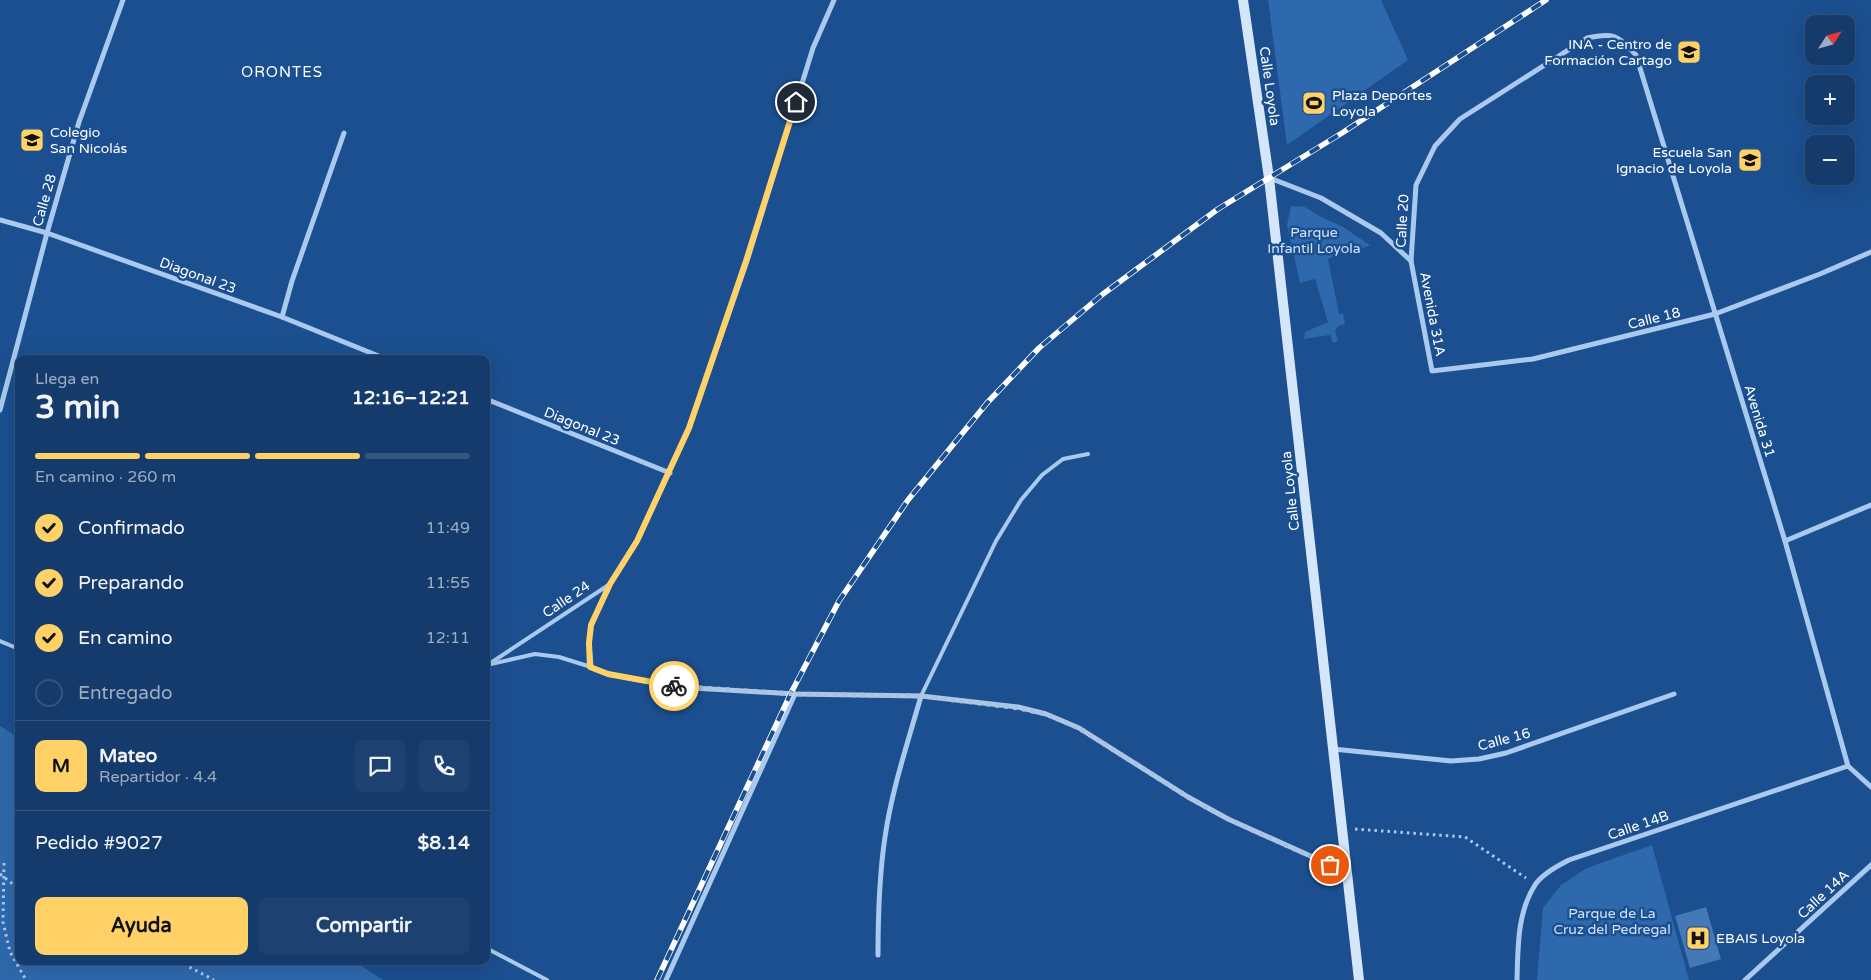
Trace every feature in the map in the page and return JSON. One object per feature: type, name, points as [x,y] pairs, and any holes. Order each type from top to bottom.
[{"type":"main road","name":"Calle Loyola","points":[[1244,0],[1269,178],[1359,980]]},
{"type":"street","name":"Calle 28","points":[[0,410],[79,122],[123,0]]},
{"type":"street","name":"Calle 24","points":[[610,584],[637,541],[670,473],[689,428],[743,270],[813,48],[834,0]]},
{"type":"street","name":"Calle 20","points":[[1411,261],[1416,185],[1436,146],[1460,119],[1587,38],[1606,33],[1621,38],[1636,55]]},
{"type":"street","name":"Avenida 31","points":[[1636,55],[1785,541],[1848,766]]},
{"type":"street","points":[[282,317],[292,281],[344,133]]},
{"type":"street","name":"Calle 20","points":[[1269,178],[1321,198],[1381,233],[1411,261]]},
{"type":"street","name":"Diagonal 23","points":[[0,220],[47,233],[282,317],[376,355]]},
{"type":"street","name":"Calle 18","points":[[1432,371],[1533,359],[1715,314],[1820,274],[1871,252]]},
{"type":"street","name":"Avenida 31A","points":[[1411,261],[1432,371]]},
{"type":"street","name":"Diagonal 23","points":[[490,401],[670,473]]},
{"type":"street","points":[[1785,541],[1871,505]]},
{"type":"street","points":[[610,584],[591,625],[589,643],[590,667],[608,674],[677,687],[795,694],[921,696],[1018,708],[1046,714],[1079,728],[1188,797],[1228,819],[1347,872]]},
{"type":"street","points":[[666,980],[795,694]]},
{"type":"street","name":"Calle 16","points":[[1333,749],[1451,760],[1480,759],[1506,752],[1674,694]]},
{"type":"street","points":[[878,956],[878,894],[885,835],[901,767],[921,696]]},
{"type":"street","points":[[1848,766],[1871,787]]},
{"type":"street","name":"Calle 14B","points":[[1517,980],[1518,935],[1525,908],[1535,884],[1552,869],[1569,860],[1848,766]]},
{"type":"street","name":"Calle 14A","points":[[1744,980],[1871,865]]},
{"type":"lane","points":[[921,696],[996,541],[1021,500],[1042,475],[1063,459],[1088,454]]},
{"type":"lane","name":"Calle 24","points":[[490,663],[610,584]]},
{"type":"lane","points":[[0,641],[15,647]]},
{"type":"lane","points":[[490,664],[535,654],[559,657],[590,667]]},
{"type":"lane","points":[[490,950],[548,980]]},
{"type":"path","points":[[1342,828],[1465,837],[1535,884]]},
{"type":"path","points":[[4,862],[3,922],[10,952],[15,961]]},
{"type":"path","points":[[0,874],[15,886]]},
{"type":"path","points":[[17,965],[26,980]]},
{"type":"path","points":[[186,965],[214,980]]},
{"type":"green space","name":"Plaza Deportes Loyola","points":[[1268,0],[1381,0],[1408,60],[1287,145]]},
{"type":"green space","name":"Parque Infantil Loyola","points":[[1291,206],[1305,207],[1343,227],[1370,245],[1338,254],[1328,259],[1339,314],[1343,313],[1345,324],[1338,326],[1335,331],[1338,341],[1333,343],[1330,335],[1304,339],[1305,332],[1328,322],[1315,279],[1300,283],[1287,225]]},
{"type":"green space","points":[[0,726],[15,735],[15,965],[360,965],[383,980],[0,980]]},
{"type":"green space","name":"Parque de La Cruz del Pedregal","points":[[1652,845],[1689,980],[1537,980],[1543,908],[1561,885],[1587,868]]},
{"type":"building","name":"EBAIS Loyola","points":[[1706,907],[1721,959],[1690,968],[1675,916]]},
{"type":"railway","points":[[657,980],[791,693],[839,601],[908,500],[987,403],[1039,348],[1103,294],[1218,209],[1342,133],[1546,0]]},
{"type":"way so far","points":[[674,686],[795,694],[921,696],[1018,708],[1046,714],[1079,728],[1188,797],[1228,819],[1330,865]]},
{"type":"place","name":"INA - Centro de Formación Cartago","points":[[1689,52]]},
{"type":"place","name":"Plaza Deportes Loyola","points":[[1314,103]]},
{"type":"place","name":"Colegio San Nicolás","points":[[32,140]]},
{"type":"place","name":"Escuela San Ignacio de Loyola","points":[[1750,160]]},
{"type":"place","name":"EBAIS Loyola","points":[[1698,938]]},
{"type":"district","name":"ORONTES","points":[[282,72]]},
{"type":"route","points":[[674,686],[608,674],[590,667],[589,643],[591,625],[610,584],[637,541],[670,473],[689,428],[746,261],[796,102]]}]
